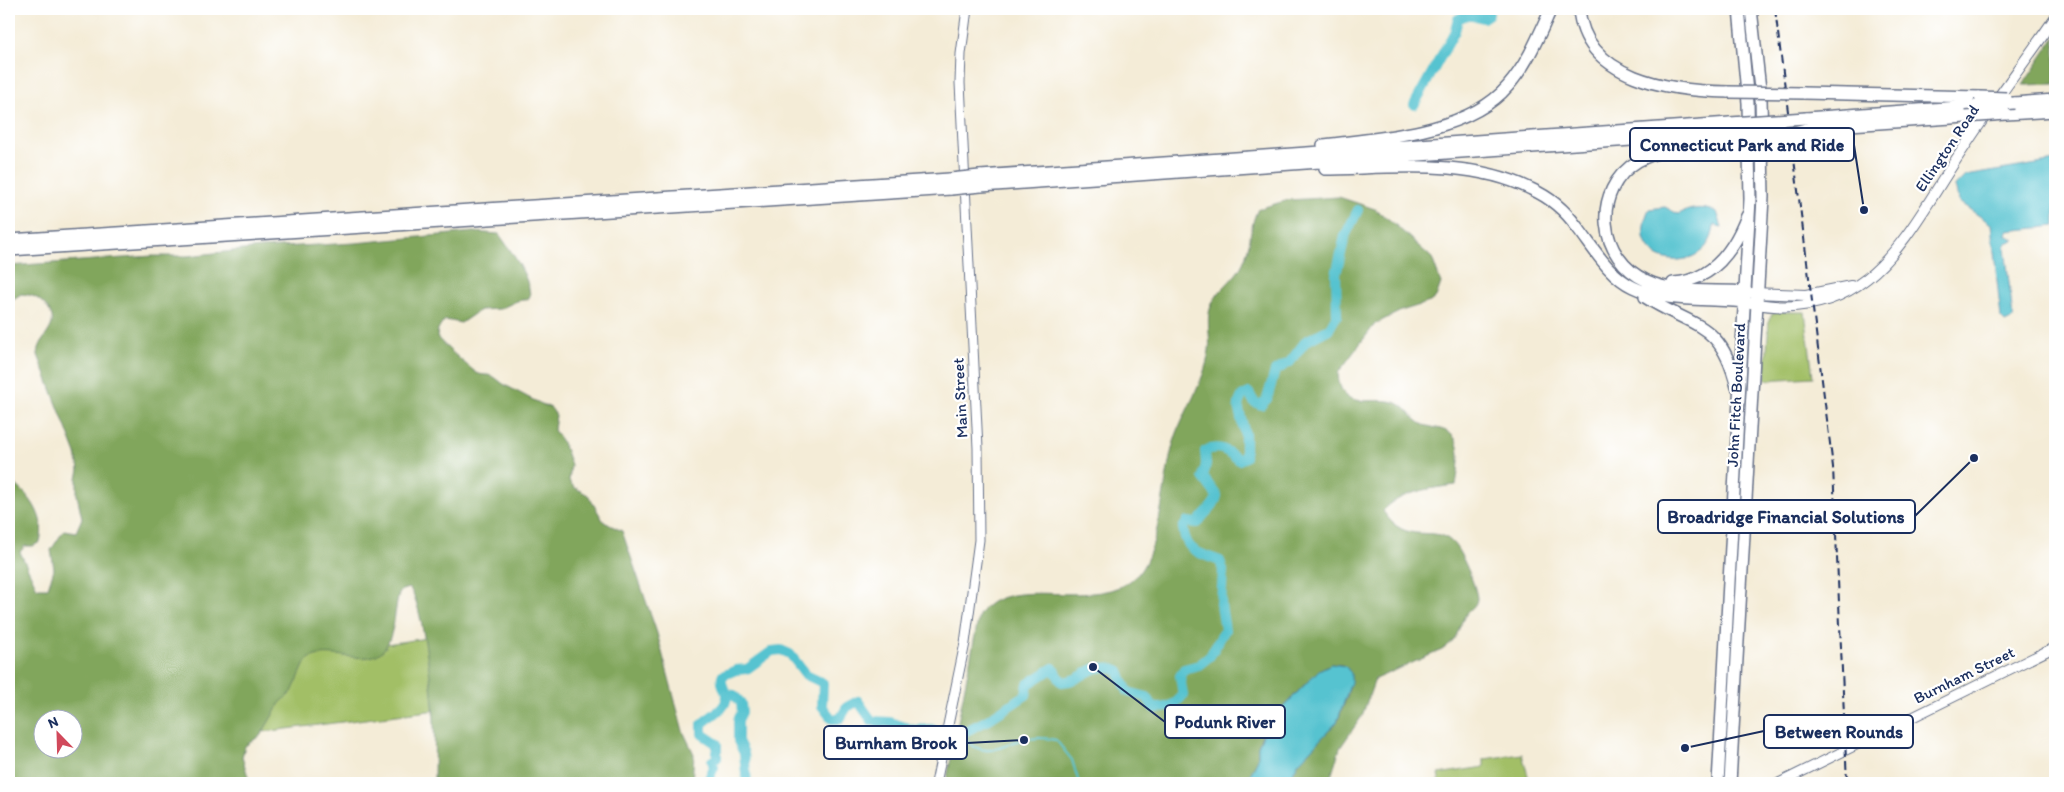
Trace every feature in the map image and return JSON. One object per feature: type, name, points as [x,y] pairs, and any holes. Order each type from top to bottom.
[{"type":"highway","points":[[1233,159],[1256,152],[1349,142],[1424,130],[1465,118],[1497,98],[1516,76],[1551,9]]},
{"type":"highway","points":[[1579,9],[1583,26],[1592,45],[1602,56],[1619,69],[1661,86],[1728,92],[1803,93],[1977,102],[2055,99]]},
{"type":"highway","name":"John Fitch Boulevard","points":[[1718,783],[1750,205],[1749,112],[1739,9]]},
{"type":"highway","name":"John Fitch Boulevard","points":[[1730,783],[1763,197],[1760,80],[1751,9]]},
{"type":"highway","points":[[9,250],[951,184],[1233,159],[1731,133],[1778,136],[1807,126],[1977,102]]},
{"type":"highway","points":[[981,181],[1287,165],[1807,126],[2055,111]]},
{"type":"highway","points":[[1731,133],[1654,154],[1633,165],[1618,180],[1607,205],[1606,227],[1613,250],[1635,274],[1652,283],[1674,288],[1745,297]]},
{"type":"highway","points":[[1287,165],[1301,170],[1448,168],[1474,171],[1511,180],[1544,196],[1560,208],[1609,268],[1649,300],[1699,325],[1715,339],[1729,362],[1740,400]]},
{"type":"highway","points":[[9,240],[951,184]]},
{"type":"highway","points":[[1635,274],[1672,283],[1690,281],[1704,275],[1730,251],[1742,228],[1750,205]]},
{"type":"highway","points":[[1634,288],[1669,297],[1745,297]]},
{"type":"highway","points":[[1736,468],[1748,468]]},
{"type":"main road","name":"Ellington Road","points":[[1745,297],[1796,307],[1814,305],[1838,298],[1872,275],[1894,254],[1965,146],[2055,18]]},
{"type":"street","name":"Main Street","points":[[936,783],[967,633],[979,540],[978,448],[960,84],[961,54],[967,9]]},
{"type":"street","name":"Burnham Street","points":[[1779,783],[2055,647]]},
{"type":"green space","points":[[2055,37],[2055,84],[2023,85]]},
{"type":"green space","points":[[1339,197],[1375,209],[1391,221],[1432,258],[1441,283],[1436,297],[1430,302],[1401,311],[1375,324],[1338,373],[1344,394],[1350,398],[1399,404],[1420,423],[1447,431],[1456,441],[1459,460],[1456,485],[1407,495],[1398,499],[1383,511],[1401,529],[1410,532],[1437,534],[1445,537],[1460,552],[1471,577],[1477,600],[1464,618],[1456,636],[1442,650],[1375,679],[1362,716],[1340,748],[1329,783],[1288,783],[1298,763],[1337,722],[1348,694],[1351,677],[1348,669],[1342,665],[1331,664],[1319,670],[1274,716],[1263,732],[1258,746],[1258,759],[1246,783],[946,783],[979,615],[992,602],[1010,596],[1031,593],[1077,594],[1100,592],[1120,587],[1137,575],[1145,563],[1156,532],[1173,445],[1207,362],[1210,309],[1221,290],[1243,263],[1258,209],[1288,200]]},
{"type":"green space","points":[[473,232],[499,234],[523,272],[530,296],[528,299],[517,301],[500,309],[480,310],[461,323],[445,320],[438,329],[437,337],[477,373],[494,377],[505,385],[551,408],[556,415],[554,430],[563,443],[571,465],[569,481],[574,487],[588,495],[604,522],[622,531],[657,633],[683,731],[694,754],[692,783],[434,783],[434,722],[430,673],[423,629],[414,596],[409,588],[402,590],[399,594],[391,636],[385,648],[378,654],[368,657],[325,655],[315,656],[306,661],[292,692],[280,703],[261,735],[245,746],[242,757],[250,783],[9,783],[9,480],[35,506],[39,515],[41,524],[40,542],[33,546],[25,546],[20,552],[37,588],[48,588],[54,569],[51,550],[64,530],[76,532],[82,518],[77,495],[79,470],[76,454],[38,355],[39,348],[52,325],[50,312],[40,300],[29,295],[21,294],[9,302],[9,266],[152,256],[187,256],[261,248],[355,243]]},
{"type":"green space","points":[[1778,312],[1805,312],[1813,377],[1765,380],[1769,319],[1772,314]]},
{"type":"green space","points":[[455,634],[460,707],[208,739],[310,655]]},
{"type":"green space","points":[[1522,754],[1530,783],[1440,783],[1438,774],[1484,767],[1484,759]]},
{"type":"water","points":[[2055,161],[2055,226],[2007,231],[2006,235],[2014,240],[2006,243],[2005,247],[2013,318],[2005,322],[2001,318],[1991,224],[1959,202],[1955,186],[1965,176]]},
{"type":"water","points":[[1665,207],[1678,214],[1697,208],[1717,212],[1722,227],[1714,225],[1709,242],[1699,253],[1685,259],[1670,260],[1656,255],[1647,245],[1644,230],[1649,209]]},
{"type":"water","points":[[1331,664],[1345,666],[1351,673],[1351,682],[1337,722],[1298,763],[1288,783],[1246,783],[1258,759],[1258,746],[1269,722],[1319,670]]},
{"type":"waterway","points":[[1414,105],[1455,31],[1458,19],[1469,14],[1483,18],[1489,14],[1487,9]]},
{"type":"waterway","points":[[707,783],[714,767],[712,761],[717,758],[717,744],[702,734],[702,724],[725,704],[726,695],[722,676],[736,670],[747,669],[772,651],[781,650],[790,654],[806,675],[823,683],[822,706],[832,719],[840,719],[847,707],[858,701],[872,721],[890,722],[914,730],[930,729],[960,734],[986,721],[1026,695],[1028,684],[1053,668],[1062,682],[1078,678],[1093,669],[1107,668],[1118,670],[1128,692],[1147,697],[1154,708],[1167,707],[1177,702],[1183,695],[1180,676],[1184,669],[1199,665],[1210,656],[1225,630],[1221,605],[1223,570],[1220,561],[1195,551],[1187,543],[1183,528],[1187,522],[1198,523],[1216,500],[1217,496],[1203,477],[1206,464],[1205,451],[1219,448],[1227,451],[1239,460],[1245,457],[1245,435],[1238,405],[1242,396],[1249,393],[1254,402],[1261,405],[1267,399],[1275,371],[1290,362],[1306,341],[1329,329],[1337,315],[1336,275],[1345,236],[1358,210]]},
{"type":"waterway","points":[[726,694],[734,695],[741,703],[742,712],[738,720],[738,741],[744,753],[747,783]]},
{"type":"waterway","points":[[960,734],[973,746],[986,750],[996,749],[1026,739],[1042,738],[1056,740],[1072,760],[1079,783]]},
{"type":"railway","points":[[1775,9],[1833,467],[1847,783]]},
{"type":"place","name":"Connecticut Park and Ride","points":[[1864,210]]},
{"type":"place","name":"Broadridge Financial Solutions","points":[[1974,458]]},
{"type":"place","name":"Podunk River","points":[[1093,667]]},
{"type":"place","name":"Burnham Brook","points":[[1024,740]]},
{"type":"place","name":"Between Rounds","points":[[1685,748]]}]
